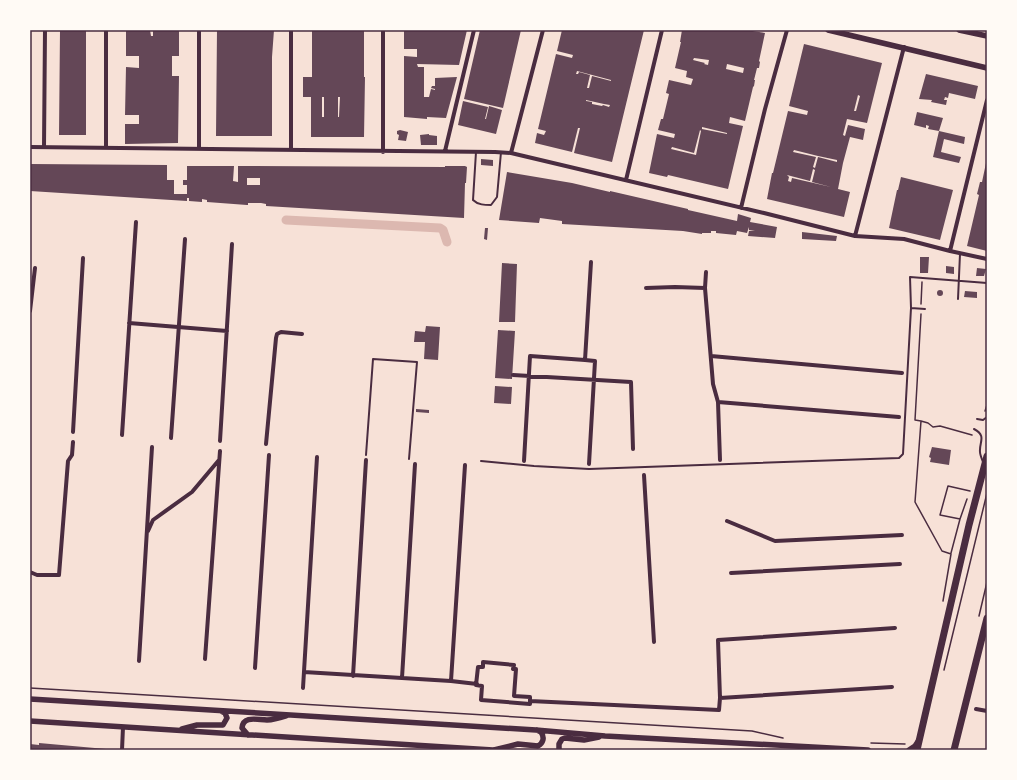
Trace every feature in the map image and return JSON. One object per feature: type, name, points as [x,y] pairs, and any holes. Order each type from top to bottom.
[{"type":"main road","points":[[917,750],[969,525],[987,456]]},
{"type":"main road","points":[[954,750],[987,618]]},
{"type":"street","points":[[44,147],[45,30]]},
{"type":"street","points":[[106,30],[106,148]]},
{"type":"street","points":[[199,30],[199,148]]},
{"type":"street","points":[[291,30],[291,149]]},
{"type":"street","points":[[383,30],[383,152]]},
{"type":"street","points":[[445,151],[474,30]]},
{"type":"street","points":[[511,153],[543,30]]},
{"type":"street","points":[[626,180],[662,30]]},
{"type":"street","points":[[741,208],[765,109],[787,30]]},
{"type":"street","points":[[828,30],[987,68]]},
{"type":"street","points":[[959,30],[987,36]]},
{"type":"street","points":[[855,236],[904,47]]},
{"type":"street","points":[[950,251],[987,100]]},
{"type":"street","points":[[30,147],[291,149],[383,152],[445,151],[511,153],[855,236],[904,239],[987,259]]},
{"type":"street","points":[[122,435],[136,222]]},
{"type":"street","points":[[171,438],[185,239]]},
{"type":"street","points":[[220,441],[232,244]]},
{"type":"street","points":[[73,432],[83,258]]},
{"type":"street","points":[[585,360],[591,262]]},
{"type":"street","points":[[30,311],[35,268]]},
{"type":"street","points":[[706,272],[705,288],[713,384],[718,402],[720,460]]},
{"type":"street","points":[[646,288],[705,288]]},
{"type":"street","points":[[129,323],[227,331]]},
{"type":"street","points":[[266,444],[277,334],[281,332],[302,334]]},
{"type":"street","points":[[524,461],[530,356],[595,361],[589,464]]},
{"type":"street","points":[[711,356],[902,373]]},
{"type":"street","points":[[513,375],[631,382],[633,449]]},
{"type":"street","points":[[718,402],[899,417]]},
{"type":"street","points":[[30,572],[37,575],[58,575],[68,461],[72,455],[73,442]]},
{"type":"street","points":[[139,661],[152,447]]},
{"type":"street","points":[[205,660],[220,451]]},
{"type":"street","points":[[255,668],[269,455]]},
{"type":"street","points":[[303,688],[318,457]]},
{"type":"street","points":[[147,533],[153,520],[192,492],[219,460]]},
{"type":"street","points":[[353,676],[366,460]]},
{"type":"street","points":[[402,678],[415,464]]},
{"type":"street","points":[[451,681],[465,464]]},
{"type":"street","points":[[644,475],[654,642]]},
{"type":"street","points":[[727,521],[775,541],[902,535]]},
{"type":"street","points":[[731,573],[900,564]]},
{"type":"street","points":[[477,684],[478,667],[483,667],[483,662],[514,665],[513,669],[516,669],[514,696],[530,697],[530,700],[719,710],[718,640],[895,628]]},
{"type":"street","points":[[304,672],[477,684],[476,685],[482,686],[481,700],[530,704],[530,700]]},
{"type":"street","points":[[720,698],[892,687]]},
{"type":"street","points":[[30,698],[536,730],[605,736],[868,750]]},
{"type":"street","points":[[976,709],[987,711]]},
{"type":"street","points":[[178,730],[197,725],[223,724],[227,718],[225,713],[221,711]]},
{"type":"street","points":[[248,735],[242,728],[246,720],[268,720],[292,715]]},
{"type":"street","points":[[30,721],[494,750],[518,744],[538,746],[542,742],[543,737],[542,732],[536,730]]},
{"type":"street","points":[[122,750],[124,728]]},
{"type":"street","points":[[559,750],[560,741],[565,738],[584,740],[605,736]]},
{"type":"street","points":[[909,750],[915,746],[920,738]]},
{"type":"street","points":[[374,743],[374,750]]},
{"type":"street","points":[[793,746],[800,750]]},
{"type":"lane","points":[[476,152],[473,200],[476,203],[487,205],[491,205],[497,197],[501,152]]},
{"type":"lane","points":[[958,299],[960,253]]},
{"type":"lane","points":[[481,461],[589,469],[899,458],[903,454],[911,308],[910,277],[987,283]]},
{"type":"lane","points":[[911,308],[925,309]]},
{"type":"lane","points":[[366,455],[373,359],[417,362],[409,459]]},
{"type":"lane","points":[[977,419],[984,420],[987,417]]},
{"type":"lane","points":[[974,429],[982,436],[980,451],[985,466]]},
{"type":"path","points":[[923,278],[915,420],[928,423],[933,427],[940,426],[976,436]]},
{"type":"path","points":[[921,421],[915,502],[942,552],[951,554]]},
{"type":"path","points":[[960,519],[940,515],[948,486],[966,490]]},
{"type":"path","points":[[943,675],[987,493]]},
{"type":"path","points":[[942,605],[951,554],[967,498]]},
{"type":"path","points":[[30,688],[752,731],[785,738]]},
{"type":"path","points":[[869,743],[908,743]]},
{"type":"building","points":[[60,30],[86,30],[86,135],[59,135]]},
{"type":"building","points":[[126,30],[150,30],[151,36],[153,36],[153,30],[179,30],[179,56],[172,56],[172,76],[179,76],[178,143],[125,144],[125,124],[139,124],[139,115],[125,115],[126,67],[139,68],[139,56],[126,56]]},
{"type":"building","points":[[217,30],[274,30],[272,57],[272,136],[216,136]]},
{"type":"building","points":[[312,30],[364,30],[364,137],[311,137],[311,97],[303,97],[303,77],[312,77]],"holes":[[[322,97],[324,97],[324,117],[322,117]],[[338,97],[340,97],[339,117],[338,117]]]},
{"type":"building","points":[[404,30],[467,30],[459,65],[417,64],[418,67],[424,67],[424,97],[429,97],[431,89],[435,90],[431,88],[432,86],[435,86],[435,78],[457,77],[446,118],[427,117],[427,119],[404,117],[404,56],[417,57],[417,49],[404,49]]},
{"type":"building","points":[[480,30],[521,30],[503,108],[464,99]]},
{"type":"building","points":[[562,30],[644,30],[612,162],[574,153],[580,128],[578,128],[572,152],[535,143],[537,133],[544,135],[546,131],[538,129],[556,54],[572,58],[573,55],[557,51]],"holes":[[[577,71],[611,80],[611,81],[592,76],[589,88],[587,88],[590,75],[579,72],[576,74]],[[586,100],[604,104],[610,105],[609,107],[592,104],[592,102]]]},
{"type":"building","points":[[682,30],[746,30],[765,33],[759,68],[757,68],[745,121],[730,117],[729,123],[743,126],[728,189],[668,175],[667,177],[649,173],[657,134],[674,138],[675,134],[658,130],[661,119],[663,119],[669,94],[666,93],[669,80],[691,85],[693,79],[686,77],[687,71],[675,68]],"holes":[[[694,58],[709,60],[708,65],[693,60]],[[727,64],[744,68],[743,73],[726,69]],[[702,127],[727,134],[702,129]],[[700,130],[696,155],[671,149],[672,147],[694,153]]]},
{"type":"building","points":[[804,44],[882,63],[867,123],[847,119],[843,135],[845,136],[848,125],[865,129],[863,140],[850,137],[843,163],[838,189],[850,192],[844,217],[767,199],[788,111],[807,115],[808,111],[789,106]],"holes":[[[858,95],[860,96],[856,111],[854,111]],[[794,150],[837,160],[837,162],[818,157],[815,168],[813,167],[816,157],[793,152]],[[813,169],[815,170],[812,182],[831,187],[792,178],[791,182],[788,181],[789,177],[787,175],[810,181]]]},
{"type":"building","points":[[926,74],[978,86],[975,99],[949,93],[948,98],[945,97],[944,100],[947,100],[946,105],[931,102],[932,100],[919,99]]},
{"type":"building","points":[[463,101],[488,107],[485,119],[489,106],[502,110],[496,134],[458,125]]},
{"type":"building","points":[[917,112],[943,118],[939,131],[928,129],[929,126],[926,125],[926,128],[914,125]]},
{"type":"building","points":[[400,130],[408,132],[406,141],[398,140],[399,135],[397,134],[397,131]]},
{"type":"building","points":[[939,131],[965,137],[964,144],[944,139],[941,152],[961,157],[959,163],[933,157]]},
{"type":"building","points":[[429,134],[437,136],[437,145],[421,145],[420,135]]},
{"type":"building","points":[[481,159],[493,160],[493,166],[481,165]]},
{"type":"building","points":[[986,163],[987,251],[967,246],[979,195],[977,194],[980,182],[982,182]]},
{"type":"building","points":[[30,164],[167,165],[167,180],[174,180],[174,194],[187,194],[187,185],[183,185],[183,180],[187,180],[187,166],[234,166],[233,181],[238,182],[238,166],[467,167],[464,218],[266,206],[266,204],[261,203],[248,203],[247,205],[207,202],[207,200],[202,199],[202,202],[189,201],[189,198],[187,198],[187,201],[30,191]],"holes":[[[247,178],[260,178],[260,185],[247,185]]]},
{"type":"building","points":[[507,172],[610,191],[737,221],[738,214],[751,218],[750,222],[777,227],[775,238],[748,236],[749,231],[755,231],[749,230],[749,227],[747,233],[737,231],[736,235],[716,233],[716,231],[702,234],[683,231],[562,224],[562,221],[540,218],[539,223],[499,220]]},
{"type":"building","points":[[901,177],[953,190],[940,240],[889,228]]},
{"type":"building","points":[[485,228],[488,228],[487,240],[484,239]]},
{"type":"building","points":[[802,232],[837,236],[836,241],[802,239]]},
{"type":"building","points":[[920,257],[929,257],[928,273],[920,273]]},
{"type":"building","points":[[502,263],[517,264],[515,322],[499,322]]},
{"type":"building","points":[[946,266],[954,267],[954,274],[946,273]]},
{"type":"building","points":[[977,268],[986,269],[984,276],[976,276]]},
{"type":"building","points":[[940,290],[943,293],[940,296],[937,293]]},
{"type":"building","points":[[965,291],[977,292],[977,298],[964,297]]},
{"type":"building","points":[[426,326],[440,327],[438,360],[424,359],[425,342],[414,342],[415,331],[425,332]]},
{"type":"building","points":[[498,330],[515,331],[512,379],[495,378]]},
{"type":"building","points":[[495,386],[512,387],[511,404],[494,403]]},
{"type":"building","points":[[416,409],[429,410],[429,413],[416,412]]},
{"type":"building","points":[[932,447],[951,450],[949,465],[930,462],[931,458],[929,457]]},
{"type":"building","points":[[39,743],[106,750],[30,750],[30,744],[39,745]]},
{"type":"waterway","points":[[286,220],[440,228],[443,230],[447,242]]}]
